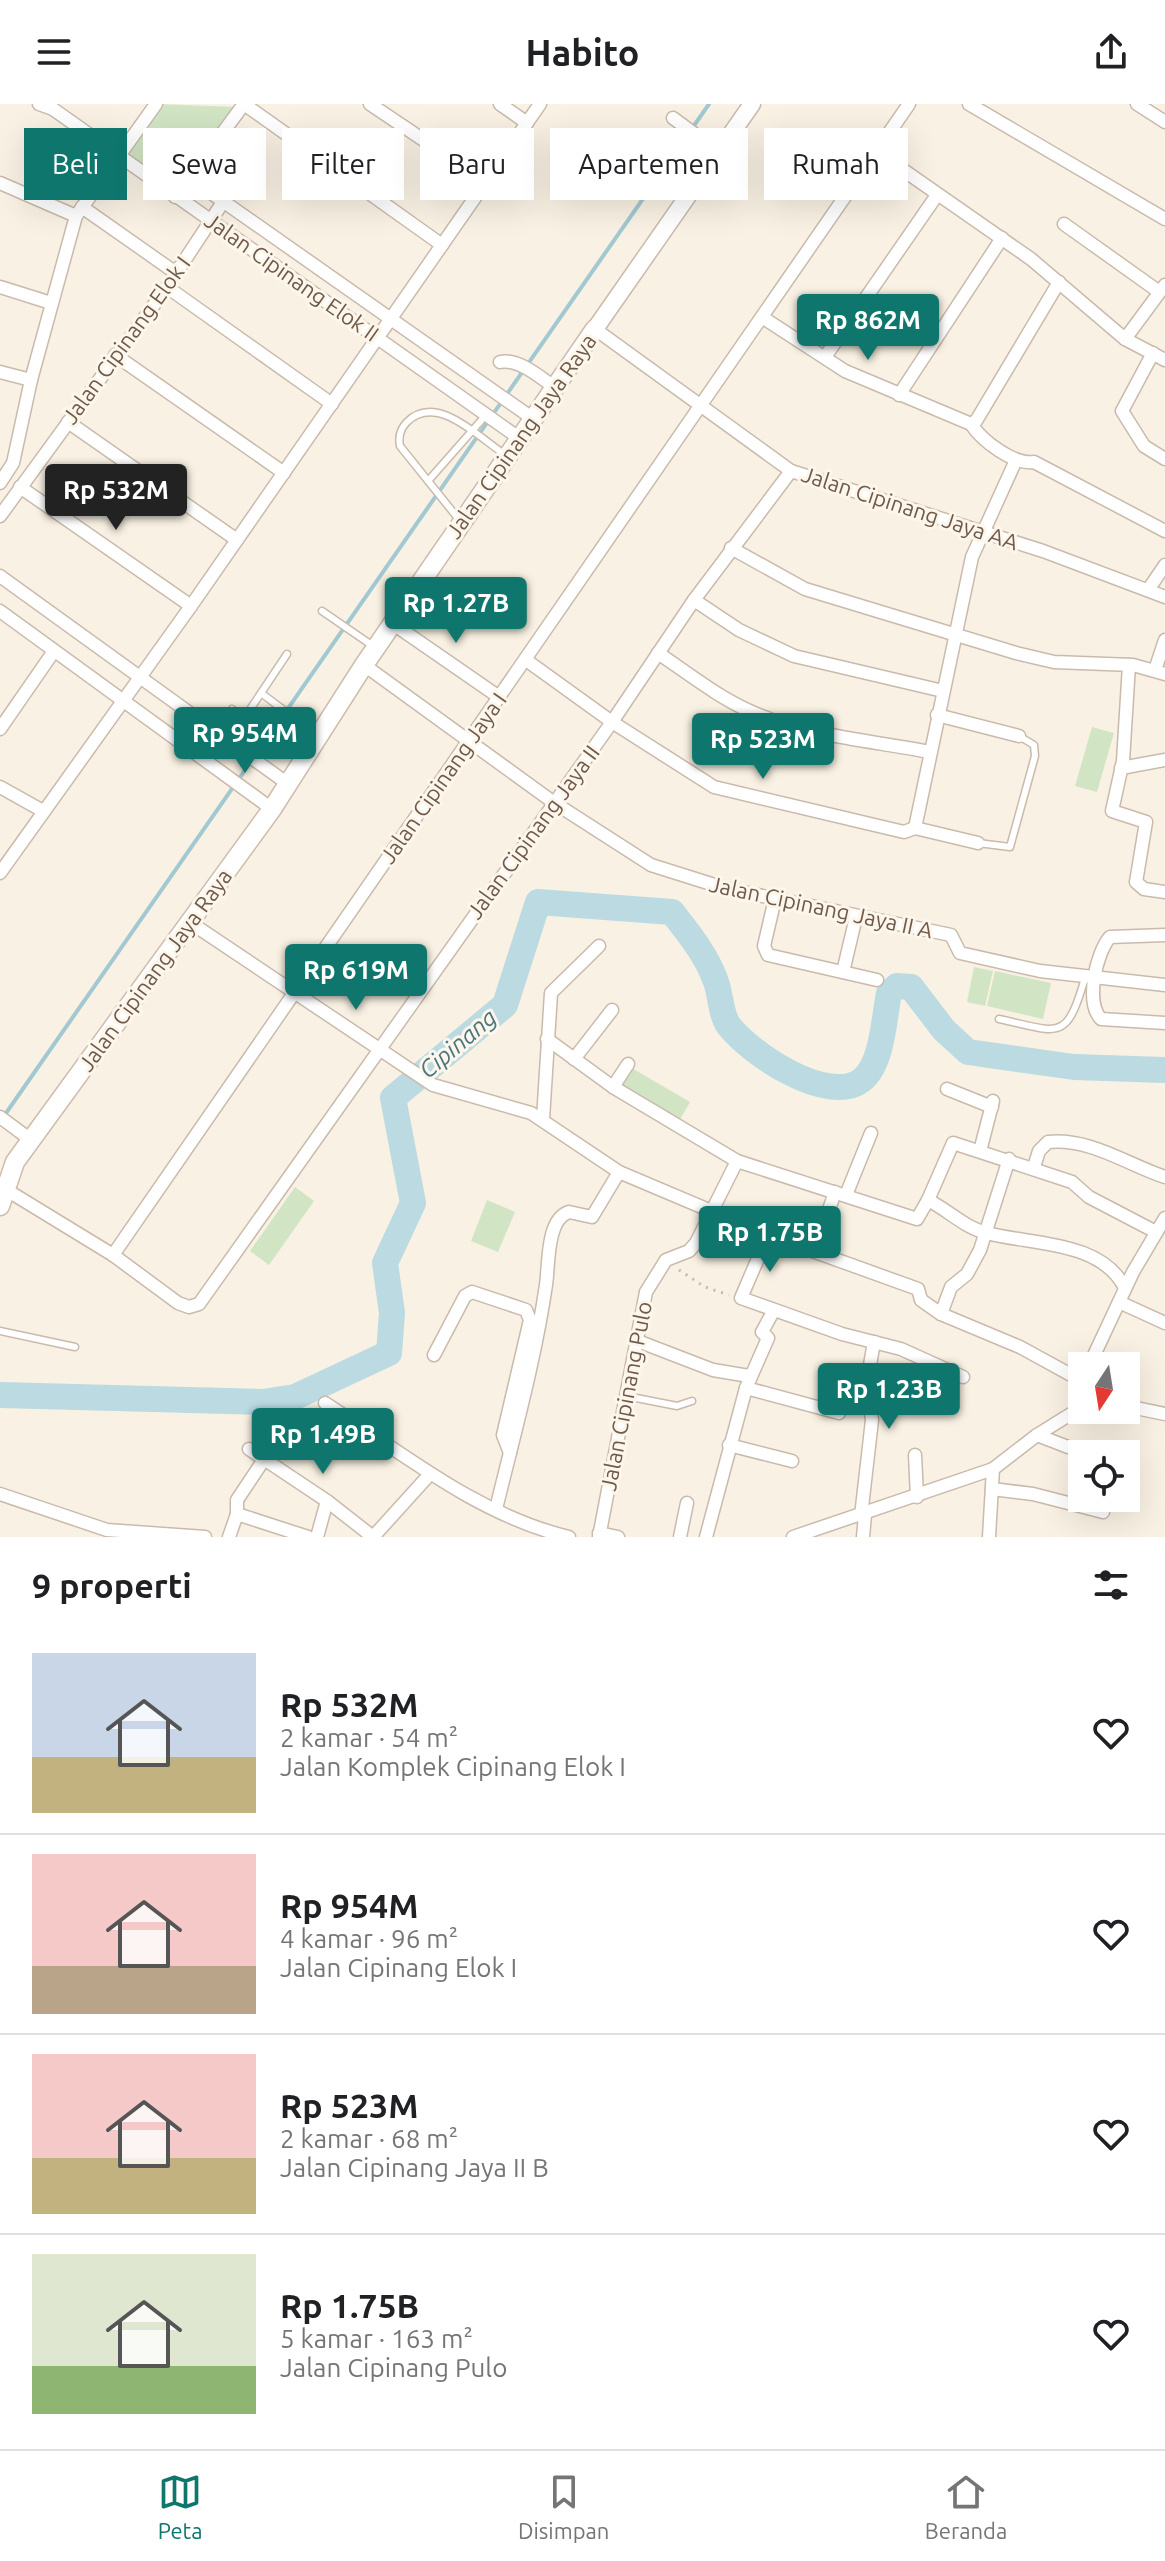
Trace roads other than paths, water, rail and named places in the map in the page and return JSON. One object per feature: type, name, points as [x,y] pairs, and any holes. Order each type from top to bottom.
[{"type":"main road","name":"Jalan Cipinang Jaya Raya","points":[[3,1198],[15,1162],[191,923],[280,779],[318,736],[507,456],[515,435],[530,416],[548,382],[595,329]]},
{"type":"street","name":"Jalan Cipinang Elok II","points":[[39,104],[53,109],[78,128]]},
{"type":"street","points":[[127,142],[156,104]]},
{"type":"street","points":[[225,128],[242,104],[442,245]]},
{"type":"street","points":[[370,104],[420,138]]},
{"type":"street","points":[[500,104],[527,123]]},
{"type":"street","points":[[524,128],[540,104]]},
{"type":"street","name":"Jalan Cipinang Jaya Raya","points":[[736,128],[752,104]]},
{"type":"street","name":"Jalan Cipinang Jaya I","points":[[892,128],[909,104]]},
{"type":"street","points":[[969,104],[1165,219]]},
{"type":"street","points":[[1137,104],[1165,122]]},
{"type":"street","points":[[673,118],[686,128]]},
{"type":"street","points":[[908,174],[1002,238],[1125,339],[1165,360]]},
{"type":"street","points":[[0,183],[79,211],[176,273]]},
{"type":"street","points":[[825,357],[937,195]]},
{"type":"street","name":"Jalan Cipinang Elok I","points":[[0,483],[79,211],[86,200]]},
{"type":"street","name":"Jalan Cipinang Elok II","points":[[179,200],[515,435]]},
{"type":"street","name":"Jalan Cipinang Elok II","points":[[220,200],[530,416]]},
{"type":"street","points":[[0,873],[141,678],[473,200]]},
{"type":"street","name":"Jalan Cipinang Jaya Raya","points":[[595,329],[685,200]]},
{"type":"street","name":"Jalan Cipinang Jaya I","points":[[113,1255],[842,200]]},
{"type":"street","name":"Jalan Cipinang Elok I","points":[[0,516],[167,287],[223,202]]},
{"type":"street","points":[[1064,224],[1163,288],[1125,339]]},
{"type":"street","points":[[899,395],[1002,238]]},
{"type":"street","points":[[971,424],[976,421],[1059,282]]},
{"type":"street","points":[[0,287],[51,303]]},
{"type":"street","points":[[167,287],[332,404]]},
{"type":"street","points":[[762,317],[845,371],[971,424],[980,438],[1016,460],[1034,462],[1165,531]]},
{"type":"street","name":"Jalan Cipinang Jaya AA","points":[[595,329],[791,471],[983,533],[1165,597]]},
{"type":"street","points":[[1153,353],[1122,411],[1144,446],[1165,459]]},
{"type":"street","points":[[115,355],[284,473]]},
{"type":"street","points":[[500,362],[508,360],[548,382]]},
{"type":"street","points":[[0,372],[31,380]]},
{"type":"street","points":[[68,422],[237,540]]},
{"type":"street","points":[[915,828],[972,557],[1016,460]]},
{"type":"street","name":"Jalan Cipinang Jaya II","points":[[113,1255],[189,1307],[199,1304],[612,722],[694,600],[791,471]]},
{"type":"street","points":[[20,487],[191,606]]},
{"type":"street","points":[[731,548],[805,589],[1054,662],[1129,665],[1160,672],[1165,640]]},
{"type":"street","points":[[1148,590],[1165,565]]},
{"type":"street","points":[[0,576],[280,779]]},
{"type":"street","points":[[694,600],[739,630],[794,656],[943,691]]},
{"type":"street","points":[[0,611],[264,804]]},
{"type":"street","points":[[392,623],[499,697]]},
{"type":"street","points":[[0,729],[54,651]]},
{"type":"street","points":[[658,653],[728,700],[757,714],[930,752]]},
{"type":"street","points":[[526,660],[612,722],[714,787],[904,832],[915,828],[978,843]]},
{"type":"street","name":"Jalan Cipinang Jaya II A","points":[[364,665],[553,802],[651,865],[699,881],[775,899],[951,935],[960,953],[1090,979]]},
{"type":"street","points":[[1129,665],[1121,768],[1112,811],[1141,819],[1147,826],[1136,882],[1144,889],[1165,892]]},
{"type":"street","points":[[937,715],[1019,736]]},
{"type":"street","points":[[1121,768],[1165,760]]},
{"type":"street","points":[[0,787],[43,811]]},
{"type":"street","points":[[775,899],[764,946],[768,955],[877,980]]},
{"type":"street","points":[[843,972],[856,917]]},
{"type":"street","points":[[191,923],[433,1085],[543,1119],[619,1172],[768,1235],[918,1289],[921,1300],[941,1314],[1020,1347],[1068,1373]]},
{"type":"street","points":[[1165,935],[1110,937],[1090,979],[1101,1019],[1165,1023]]},
{"type":"street","points":[[543,1119],[551,993],[599,946]]},
{"type":"street","points":[[1090,979],[1165,985]]},
{"type":"street","points":[[574,1059],[612,1010]]},
{"type":"street","points":[[547,1039],[613,1087],[737,1161],[917,1219],[951,1144],[1009,1159],[1072,1182],[1089,1197],[1156,1232]]},
{"type":"street","points":[[613,1087],[628,1064]]},
{"type":"street","points":[[947,1089],[993,1104],[980,1151]]},
{"type":"street","points":[[3,1119],[31,1140]]},
{"type":"street","points":[[815,1251],[871,1133]]},
{"type":"street","points":[[1034,1167],[1039,1151],[1048,1142],[1069,1141],[1105,1150],[1165,1177]]},
{"type":"street","points":[[941,1314],[954,1281],[970,1270],[986,1233],[1009,1159]]},
{"type":"street","name":"Jalan Cipinang Pulo","points":[[599,1535],[623,1395],[646,1292],[666,1260],[689,1251],[714,1213],[737,1161]]},
{"type":"street","points":[[496,1509],[542,1309],[551,1244],[559,1219],[569,1212],[592,1217],[619,1172]]},
{"type":"street","points":[[3,1198],[113,1255]]},
{"type":"street","points":[[928,1200],[986,1233],[1022,1238],[1086,1255],[1115,1274],[1125,1288]]},
{"type":"street","points":[[1096,1352],[1125,1288],[1165,1218]]},
{"type":"street","points":[[768,1235],[741,1298],[901,1349],[963,1377]]},
{"type":"street","points":[[434,1355],[465,1296],[472,1292],[526,1310],[530,1320],[503,1435],[510,1453]]},
{"type":"street","points":[[1119,1302],[1165,1323]]},
{"type":"street","points":[[706,1537],[747,1382],[768,1338],[762,1332],[774,1310]]},
{"type":"street","points":[[635,1340],[839,1413]]},
{"type":"street","points":[[863,1537],[872,1420],[867,1382],[874,1342]]},
{"type":"street","points":[[325,1403],[430,1474],[496,1509],[545,1531],[569,1537]]},
{"type":"street","points":[[1140,1409],[1165,1414]]},
{"type":"street","points":[[793,1537],[993,1469],[1068,1416]]},
{"type":"street","points":[[1037,1435],[1068,1447]]},
{"type":"street","points":[[729,1445],[792,1461]]},
{"type":"street","points":[[249,1449],[327,1501],[373,1537],[430,1474]]},
{"type":"street","points":[[915,1455],[917,1497]]},
{"type":"street","points":[[229,1537],[237,1514],[237,1500],[265,1458]]},
{"type":"street","points":[[989,1537],[993,1469]]},
{"type":"street","points":[[992,1489],[1033,1494],[1068,1503]]},
{"type":"street","points":[[0,1494],[107,1530],[205,1537]]},
{"type":"street","points":[[317,1537],[327,1501]]},
{"type":"street","points":[[680,1537],[687,1503]]},
{"type":"street","points":[[237,1514],[308,1537]]},
{"type":"street","points":[[599,1535],[618,1537]]},
{"type":"lane","points":[[461,522],[400,446],[399,439],[405,425],[419,412],[436,410],[507,456]]},
{"type":"lane","points":[[428,481],[488,416]]},
{"type":"lane","points":[[322,611],[376,648]]},
{"type":"lane","points":[[232,709],[245,717],[287,654]]},
{"type":"lane","points":[[261,693],[318,736]]},
{"type":"lane","points":[[978,843],[1010,847],[1035,756],[1034,745],[1019,736]]},
{"type":"lane","points":[[999,1019],[1051,1030],[1066,1026],[1074,1016],[1090,979]]},
{"type":"lane","points":[[0,1331],[75,1347]]},
{"type":"lane","points":[[623,1395],[677,1406],[692,1401]]},
{"type":"waterway","points":[[4,1116],[709,104]]},
{"type":"waterway","name":"Cipinang","points":[[0,1395],[263,1402],[295,1397],[389,1353],[392,1313],[385,1263],[413,1203],[393,1098],[505,1005],[538,902],[672,912],[711,970],[729,1026],[754,1050],[811,1082],[847,1086],[862,1080],[874,1063],[889,993],[897,986],[911,987],[944,1030],[968,1052],[1074,1067],[1165,1070]]}]
